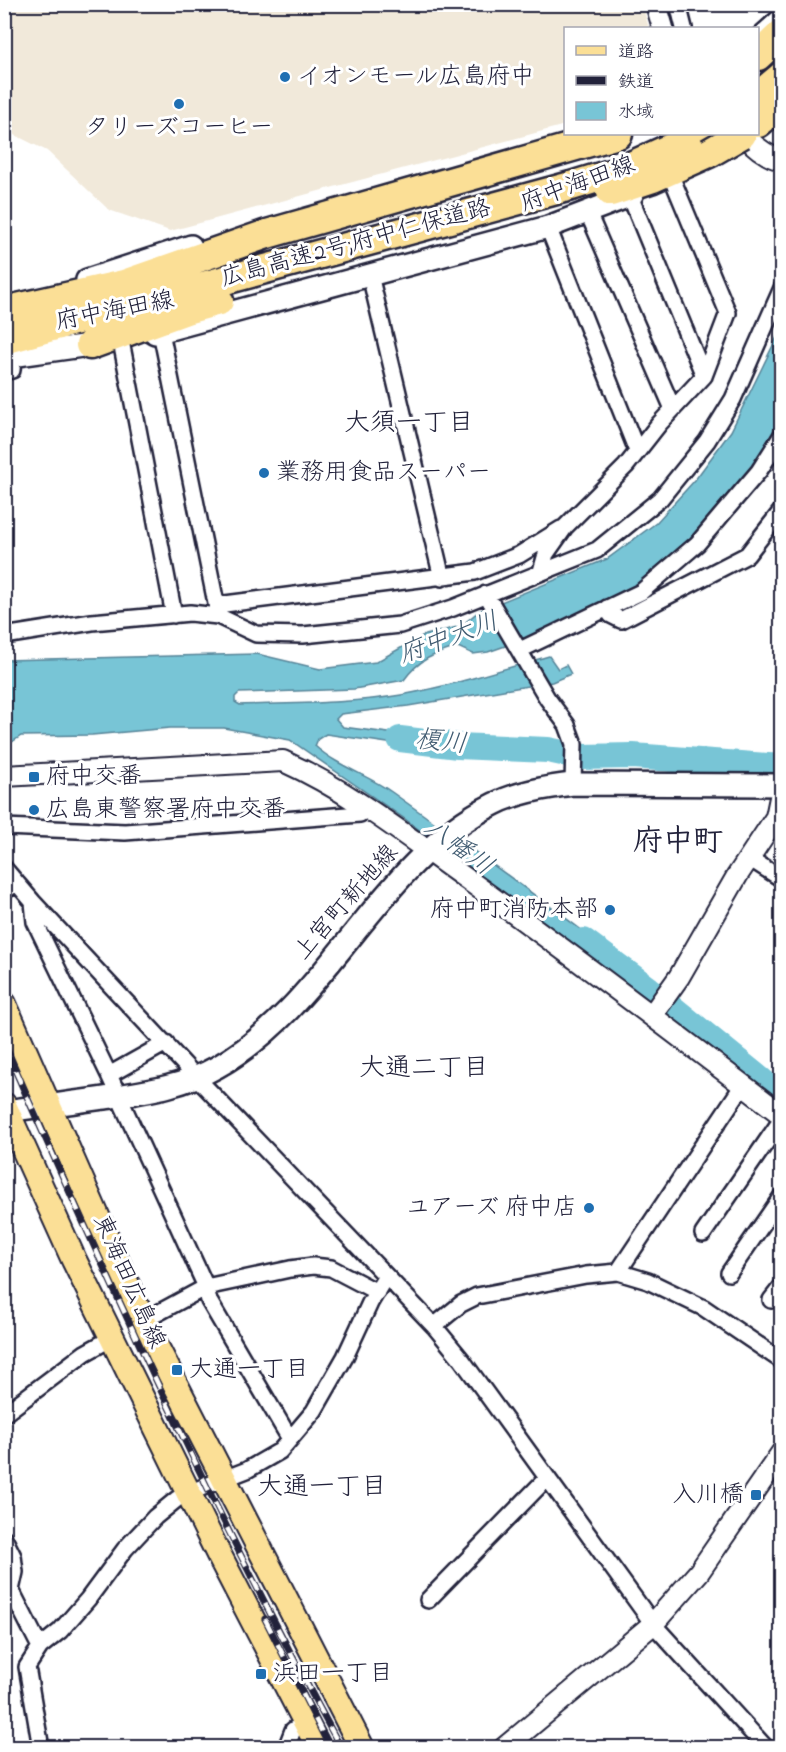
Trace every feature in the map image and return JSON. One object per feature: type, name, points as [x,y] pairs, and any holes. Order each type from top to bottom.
[{"type":"highway","points":[[759,55],[782,33]]},
{"type":"highway","points":[[759,69],[782,48]]},
{"type":"highway","points":[[759,95],[782,76]]},
{"type":"highway","points":[[759,120],[782,103]]},
{"type":"highway","points":[[4,311],[124,284],[267,234],[614,135]]},
{"type":"highway","name":"広島高速2号;府中仁保道路","points":[[4,321],[554,171],[613,152],[656,135]]},
{"type":"highway","name":"広島高速2号;府中仁保道路","points":[[7,356],[620,171],[699,135]]},
{"type":"highway","points":[[90,345],[186,310],[618,190],[680,167],[739,135]]},
{"type":"main road","points":[[759,120],[782,95]]},
{"type":"main road","name":"府中海田線","points":[[4,311],[271,219],[370,191],[600,135]]},
{"type":"main road","name":"府中海田線","points":[[7,356],[121,341],[160,332],[548,227],[630,196],[710,155],[740,135]]},
{"type":"main road","name":"上宮町新地線","points":[[5,1109],[50,1106],[162,1089],[216,1068],[243,1050],[278,1020],[438,842],[468,818],[496,802],[573,776],[782,787]]},
{"type":"main road","name":"東海田広島線","points":[[4,1004],[143,1320],[362,1748]]},
{"type":"main road","name":"東海田広島線","points":[[5,1109],[74,1260],[188,1493],[319,1748]]},
{"type":"street","points":[[656,4],[663,27]]},
{"type":"street","points":[[678,4],[684,27]]},
{"type":"street","points":[[759,36],[782,15]]},
{"type":"street","points":[[742,135],[754,146],[775,159],[782,160]]},
{"type":"street","points":[[541,571],[546,554],[565,527],[626,466],[673,409],[704,376],[728,313],[671,176]]},
{"type":"street","points":[[630,196],[704,376]]},
{"type":"street","points":[[588,213],[673,409]]},
{"type":"street","points":[[548,227],[637,451]]},
{"type":"street","points":[[370,275],[442,578]]},
{"type":"street","points":[[160,332],[218,610],[256,634],[303,635],[400,625],[488,598],[541,571],[597,550],[660,499],[707,441],[733,399],[782,288]]},
{"type":"street","points":[[121,341],[174,615]]},
{"type":"street","points":[[518,648],[641,592],[697,544],[759,471],[782,435]]},
{"type":"street","points":[[608,608],[611,615],[621,620],[747,555],[782,510]]},
{"type":"street","points":[[4,636],[92,622],[218,610],[475,572],[519,555],[545,537],[565,527]]},
{"type":"street","points":[[488,598],[547,698],[567,725],[574,744],[573,776]]},
{"type":"street","points":[[4,776],[283,761],[318,777],[368,808],[438,842],[652,1015],[782,1115]]},
{"type":"street","points":[[652,1015],[679,977],[749,858],[776,817],[782,787]]},
{"type":"street","points":[[4,827],[126,832],[360,814],[368,808]]},
{"type":"street","points":[[749,858],[782,879]]},
{"type":"street","points":[[4,868],[10,887],[33,903],[434,1326],[462,1360],[652,1624],[766,1748]]},
{"type":"street","points":[[33,903],[35,922],[206,1287],[209,1301],[290,1439]]},
{"type":"street","points":[[109,1076],[166,1043]]},
{"type":"street","points":[[618,1272],[743,1085]]},
{"type":"street","points":[[703,1234],[782,1119]]},
{"type":"street","points":[[729,1273],[782,1196]]},
{"type":"street","points":[[143,1320],[206,1287],[313,1266],[331,1268],[377,1292]]},
{"type":"street","points":[[434,1326],[461,1304],[477,1296],[586,1275],[618,1272],[648,1281],[704,1308],[782,1361]]},
{"type":"street","points":[[41,1748],[27,1667],[40,1647],[60,1632],[125,1549],[163,1511],[188,1493],[247,1470],[280,1451],[314,1411],[345,1358],[386,1276]]},
{"type":"street","points":[[771,1300],[782,1286]]},
{"type":"street","points":[[4,1414],[86,1353],[112,1338]]},
{"type":"street","points":[[504,1748],[652,1624],[699,1572],[782,1452]]},
{"type":"street","points":[[428,1600],[547,1478]]},
{"type":"street","points":[[4,1538],[13,1556],[15,1572],[11,1590],[40,1647]]},
{"type":"street","points":[[286,1748],[293,1730],[305,1722]]},
{"type":"shaded area","name":"イオンモール広島府中","points":[[642,4],[649,27],[564,27],[564,125],[170,231],[109,210],[47,151],[5,130],[5,5]]},
{"type":"water","name":"府中大川","points":[[781,329],[781,415],[761,455],[716,516],[637,590],[531,637],[488,652],[473,654],[458,647],[442,652],[421,662],[404,680],[354,689],[239,693],[235,697],[235,702],[240,705],[361,700],[438,687],[549,656],[558,669],[566,665],[571,674],[552,682],[408,706],[341,714],[336,719],[343,727],[434,739],[436,750],[326,734],[318,739],[315,746],[333,759],[393,793],[615,955],[604,970],[405,819],[290,740],[224,728],[170,728],[92,735],[21,736],[5,744],[4,660],[257,654],[320,669],[376,662],[422,636],[461,626],[479,611],[607,559],[656,523],[695,480],[731,431]]},
{"type":"waterway","name":"榎川","points":[[400,739],[458,746],[548,750],[581,757],[633,756],[782,767]]},
{"type":"waterway","name":"八幡川","points":[[584,941],[649,989],[782,1097]]},
{"type":"railway","points":[[4,1045],[165,1400],[251,1575],[341,1748]]},
{"type":"railway","points":[[265,1619],[330,1748]]},
{"type":"place","name":"イオンモール広島府中","points":[[285,77]]},
{"type":"place","name":"タリーズコーヒー","points":[[179,104]]},
{"type":"place","name":"業務用食品スーパー","points":[[264,473]]},
{"type":"place","name":"府中交番","points":[[34,777]]},
{"type":"place","name":"広島東警察署府中交番","points":[[34,810]]},
{"type":"place","name":"府中町消防本部","points":[[610,910]]},
{"type":"place","name":"ユアーズ 府中店","points":[[589,1208]]},
{"type":"place","name":"大通一丁目","points":[[177,1370]]},
{"type":"place","name":"入川橋","points":[[756,1495]]},
{"type":"place","name":"浜田一丁目","points":[[261,1674]]},
{"type":"district","name":"大須一丁目","points":[[409,424]]},
{"type":"district","name":"府中町","points":[[678,843]]},
{"type":"district","name":"大通二丁目","points":[[424,1069]]},
{"type":"district","name":"大通一丁目","points":[[322,1488]]}]
